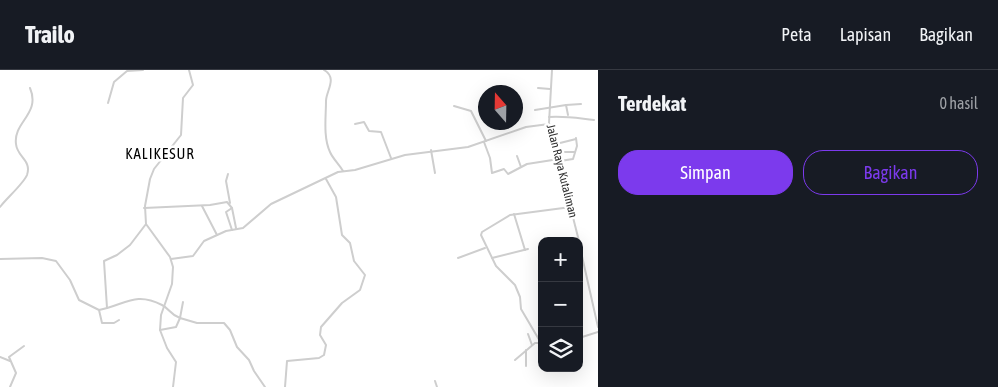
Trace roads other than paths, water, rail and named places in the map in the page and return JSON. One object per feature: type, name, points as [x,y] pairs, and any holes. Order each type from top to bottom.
[{"type":"street","points":[[108,103],[114,82],[127,71],[143,70]]},
{"type":"street","points":[[173,387],[176,362],[167,348],[160,330],[161,315],[173,279],[171,259],[146,224],[144,208],[154,169],[181,135],[183,98],[193,85],[189,70]]},
{"type":"street","points":[[324,70],[330,78],[330,90],[326,100],[327,142],[330,152],[343,171]]},
{"type":"street","name":"Jalan Raya Kutaliman","points":[[552,70],[548,108],[549,124],[578,237]]},
{"type":"street","points":[[0,207],[28,174],[28,163],[16,148],[16,138],[33,104],[30,88]]},
{"type":"street","points":[[538,88],[550,89]]},
{"type":"street","points":[[535,110],[581,104]]},
{"type":"street","points":[[566,105],[568,114]]},
{"type":"street","points":[[454,106],[471,111],[485,141],[492,173],[504,169],[508,174],[521,167],[559,160],[572,161],[577,146],[576,139],[555,144]]},
{"type":"street","points":[[549,117],[568,114],[576,118],[594,120]]},
{"type":"street","points":[[355,124],[364,122],[368,131],[381,132],[391,158]]},
{"type":"street","points":[[171,259],[191,257],[204,241],[216,235],[243,228],[282,198],[343,171],[355,170],[391,158],[431,150],[456,150],[526,127],[549,124]]},
{"type":"street","points":[[431,150],[435,173]]},
{"type":"street","points":[[557,152],[575,152]]},
{"type":"street","points":[[517,156],[521,167]]},
{"type":"street","points":[[228,174],[226,181],[236,229]]},
{"type":"street","points":[[285,387],[287,361],[319,358],[324,355],[326,345],[320,335],[321,327],[342,303],[360,290],[364,281],[363,271],[354,261],[350,243],[342,235],[336,197],[326,179]]},
{"type":"street","points":[[144,208],[201,206],[224,201],[230,203]]},
{"type":"street","points":[[201,206],[210,220],[216,235]]},
{"type":"street","points":[[538,338],[521,309],[520,297],[515,285],[496,266],[485,248],[481,235],[482,232],[502,218],[514,214],[571,207]]},
{"type":"street","points":[[232,208],[226,212],[232,230]]},
{"type":"street","points":[[492,258],[526,249],[514,214]]},
{"type":"street","points":[[107,308],[104,261],[117,255],[130,245],[146,224]]},
{"type":"street","points":[[458,258],[485,248]]},
{"type":"street","points":[[0,260],[42,258],[56,261],[70,280],[79,300],[99,310],[123,301],[145,298],[164,306],[170,314],[180,318],[197,323],[224,323],[230,330],[237,347],[249,360],[265,387]]},
{"type":"street","name":"Jalan Raya Kutaliman","points":[[583,260],[598,326]]},
{"type":"street","points":[[173,279],[178,280]]},
{"type":"street","points":[[160,330],[176,327],[183,302]]},
{"type":"street","points":[[99,310],[104,323],[114,323],[119,320]]},
{"type":"street","points":[[583,337],[598,332]]},
{"type":"street","points":[[528,334],[532,345]]},
{"type":"street","points":[[515,360],[532,345],[538,344]]},
{"type":"street","points":[[10,387],[16,373],[10,361],[10,356],[24,346]]},
{"type":"street","points":[[526,350],[526,366]]},
{"type":"street","points":[[0,357],[10,361]]},
{"type":"street","points":[[436,381],[437,387]]},
{"type":"district","name":"KALIKESUR","points":[[160,154]]}]
